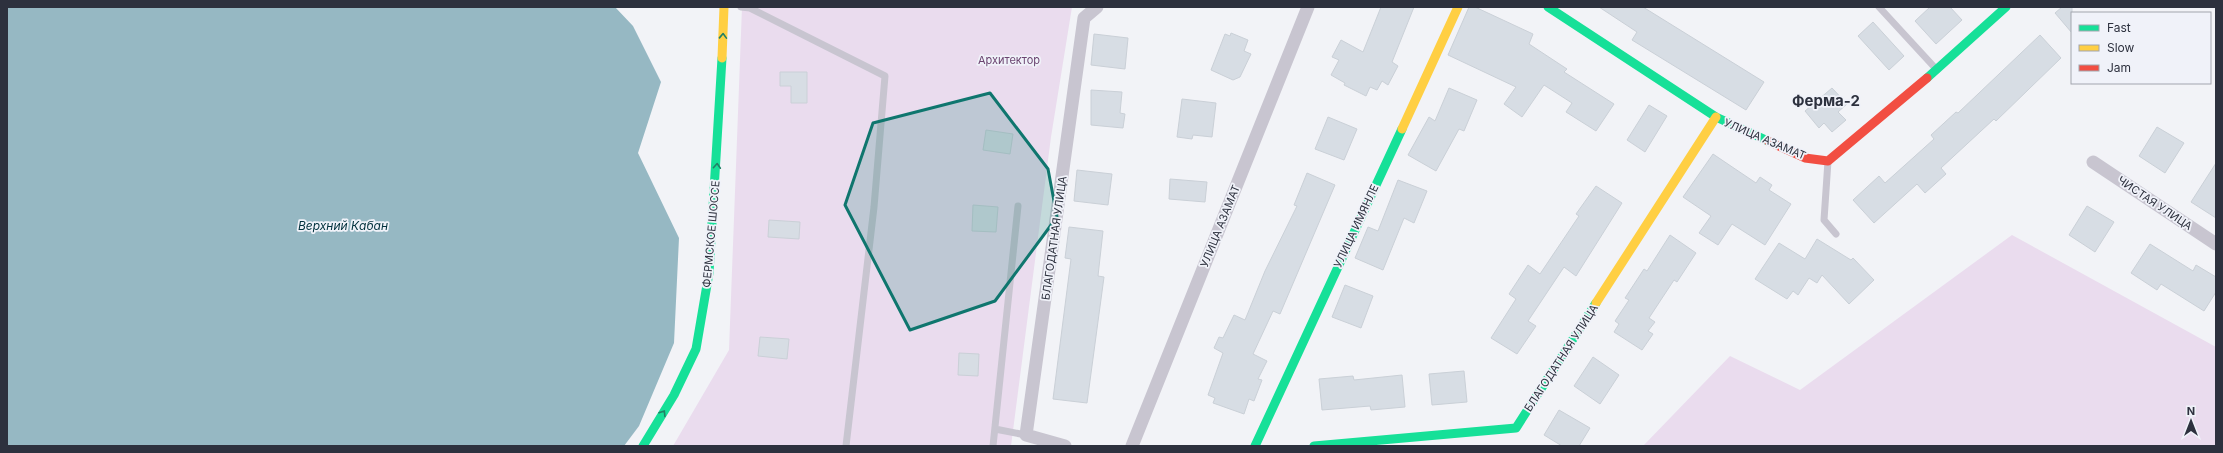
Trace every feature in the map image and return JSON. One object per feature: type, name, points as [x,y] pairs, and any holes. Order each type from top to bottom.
[{"type":"street","name":"ФЕРМСКОЕ ШОССЕ","points":[[643,446],[674,395],[696,349],[709,273],[720,112],[724,7]]},
{"type":"street","name":"БЛАГОДАТНАЯ УЛИЦА","points":[[1026,435],[1084,18],[1097,7]]},
{"type":"street","name":"УЛИЦА АЗАМАТ","points":[[1132,446],[1308,7]]},
{"type":"street","name":"УЛИЦА ИМЯНЛЕ","points":[[1255,446],[1458,7]]},
{"type":"street","name":"УЛИЦА АЗАМАТ","points":[[1548,7],[1716,117],[1806,158],[1828,161]]},
{"type":"street","points":[[1828,161],[1938,70],[2006,7]]},
{"type":"street","name":"БЛАГОДАТНАЯ УЛИЦА","points":[[1314,446],[1516,428],[1716,117]]},
{"type":"street","name":"ЧИСТАЯ УЛИЦА","points":[[2093,162],[2216,244]]},
{"type":"street","points":[[1026,435],[1064,446]]},
{"type":"lane","points":[[741,7],[750,8],[885,76],[874,207],[846,446]]},
{"type":"lane","points":[[1879,7],[1938,70]]},
{"type":"lane","points":[[1828,161],[1824,220],[1836,234]]},
{"type":"lane","points":[[993,446],[1018,206]]},
{"type":"lane","points":[[995,429],[1026,435]]},
{"type":"highlighted area","points":[[990,93],[1048,169],[1057,217],[995,301],[910,330],[845,205],[873,123]]},
{"type":"green space","name":"Архитектор","points":[[742,7],[1072,7],[1051,137],[1011,446],[673,446],[729,350]]},
{"type":"green space","points":[[2012,235],[2216,347],[2216,446],[1643,446],[1730,356],[1800,390]]},
{"type":"water","name":"Верхний Кабан","points":[[7,7],[615,7],[633,26],[661,82],[638,153],[679,238],[674,343],[639,426],[624,446],[7,446]]},
{"type":"building","points":[[1381,7],[1414,7],[1392,62],[1398,66],[1388,85],[1382,81],[1377,90],[1370,87],[1366,96],[1344,85],[1345,83],[1331,75],[1339,60],[1332,57],[1341,40],[1363,52]]},
{"type":"building","points":[[1469,7],[1475,7],[1533,34],[1529,44],[1567,69],[1564,72],[1614,104],[1596,131],[1566,112],[1572,103],[1544,85],[1522,117],[1504,104],[1516,87],[1448,55]]},
{"type":"building","points":[[1599,7],[1643,7],[1764,82],[1746,110],[1632,40],[1637,32]]},
{"type":"building","points":[[1930,7],[1950,7],[1962,20],[1936,44],[1915,21]]},
{"type":"building","points":[[2062,7],[2072,7],[2071,32],[2055,13]]},
{"type":"building","points":[[1873,22],[1904,56],[1889,70],[1858,36]]},
{"type":"building","points":[[1231,33],[1248,40],[1244,51],[1251,54],[1240,77],[1233,80],[1211,70],[1225,34],[1230,36]]},
{"type":"building","points":[[1094,34],[1128,38],[1125,69],[1091,65]]},
{"type":"building","points":[[2040,35],[2061,58],[1996,121],[1994,119],[1941,168],[1946,174],[1925,193],[1917,184],[1874,223],[1853,200],[1879,176],[1885,183],[1934,139],[1931,135],[1956,112],[1958,113]]},
{"type":"building","points":[[780,72],[807,72],[807,103],[791,103],[791,86],[780,86]]},
{"type":"building","points":[[1449,88],[1477,100],[1464,131],[1459,129],[1436,171],[1408,155],[1429,117],[1435,121]]},
{"type":"building","points":[[1832,88],[1847,104],[1838,112],[1846,120],[1832,132],[1824,123],[1819,128],[1805,111]]},
{"type":"building","points":[[1091,90],[1122,92],[1120,113],[1125,114],[1123,128],[1091,125]]},
{"type":"building","points":[[1182,99],[1216,103],[1212,137],[1193,135],[1192,139],[1177,137]]},
{"type":"building","points":[[1649,105],[1667,116],[1645,152],[1627,140]]},
{"type":"building","points":[[1328,117],[1357,129],[1344,160],[1315,149]]},
{"type":"building","points":[[2157,127],[2184,143],[2165,173],[2139,156]]},
{"type":"building","points":[[986,130],[1013,134],[1010,154],[983,150]]},
{"type":"building","points":[[1713,154],[1756,183],[1760,177],[1772,185],[1769,190],[1791,204],[1765,245],[1732,224],[1718,245],[1699,233],[1711,216],[1683,197]]},
{"type":"building","points":[[2216,163],[2216,218],[2191,202]]},
{"type":"building","points":[[1077,170],[1112,174],[1108,205],[1074,201]]},
{"type":"building","points":[[1307,173],[1335,185],[1280,314],[1273,311],[1253,354],[1267,361],[1258,379],[1262,380],[1254,401],[1249,399],[1244,414],[1213,403],[1215,398],[1208,395],[1223,353],[1214,348],[1219,337],[1223,338],[1234,315],[1245,320],[1265,271],[1297,206],[1294,205]]},
{"type":"building","points":[[1170,179],[1207,182],[1205,202],[1169,199]]},
{"type":"building","points":[[1398,180],[1427,191],[1414,223],[1404,218],[1383,270],[1355,258],[1368,227],[1378,231]]},
{"type":"building","points":[[1596,186],[1622,203],[1576,276],[1564,267],[1528,321],[1536,326],[1517,354],[1491,338],[1516,299],[1509,294],[1528,265],[1540,274],[1579,216],[1576,214]]},
{"type":"building","points":[[973,205],[998,207],[996,232],[972,231]]},
{"type":"building","points":[[2087,206],[2114,222],[2095,252],[2069,235]]},
{"type":"building","points":[[769,220],[800,222],[799,239],[768,237]]},
{"type":"building","points":[[1069,227],[1103,231],[1098,276],[1104,277],[1087,403],[1053,399],[1071,259],[1065,258]]},
{"type":"building","points":[[1670,235],[1696,253],[1677,282],[1674,280],[1649,318],[1655,322],[1648,331],[1653,334],[1642,350],[1614,332],[1619,324],[1615,321],[1629,300],[1625,298],[1644,269],[1647,271]]},
{"type":"building","points":[[1817,239],[1851,260],[1853,258],[1874,280],[1849,304],[1822,275],[1817,283],[1809,278],[1798,295],[1793,291],[1787,299],[1755,279],[1779,243],[1805,259]]},
{"type":"building","points":[[2150,244],[2193,271],[2196,265],[2216,277],[2216,292],[2204,311],[2161,284],[2157,290],[2131,273]]},
{"type":"building","points":[[1345,285],[1373,296],[1361,328],[1332,317]]},
{"type":"building","points":[[760,337],[789,339],[787,359],[758,356]]},
{"type":"building","points":[[959,353],[979,354],[978,376],[958,375]]},
{"type":"building","points":[[1593,357],[1619,375],[1600,404],[1574,386]]},
{"type":"building","points":[[1464,371],[1467,402],[1432,405],[1429,374]]},
{"type":"building","points":[[1402,375],[1405,407],[1371,410],[1370,406],[1322,410],[1319,379],[1353,376],[1354,380]]},
{"type":"building","points":[[1559,410],[1590,428],[1579,446],[1562,446],[1544,435]]},
{"type":"traffic: fast","points":[[1548,7],[1716,117],[1768,141]]},
{"type":"traffic: fast","points":[[1927,78],[2006,7]]},
{"type":"traffic: fast","points":[[643,446],[674,395],[696,349],[709,273],[722,58]]},
{"type":"traffic: fast","points":[[1255,446],[1402,129]]},
{"type":"traffic: fast","points":[[1314,446],[1516,428],[1596,303]]},
{"type":"traffic: slow","points":[[722,58],[724,7]]},
{"type":"traffic: slow","points":[[1402,129],[1458,7]]},
{"type":"traffic: slow","points":[[1596,303],[1716,117]]},
{"type":"traffic: jam","points":[[1768,141],[1805,158],[1828,161],[1927,78]]},
{"type":"district","name":"Ферма-2","points":[[1826,101]]}]
